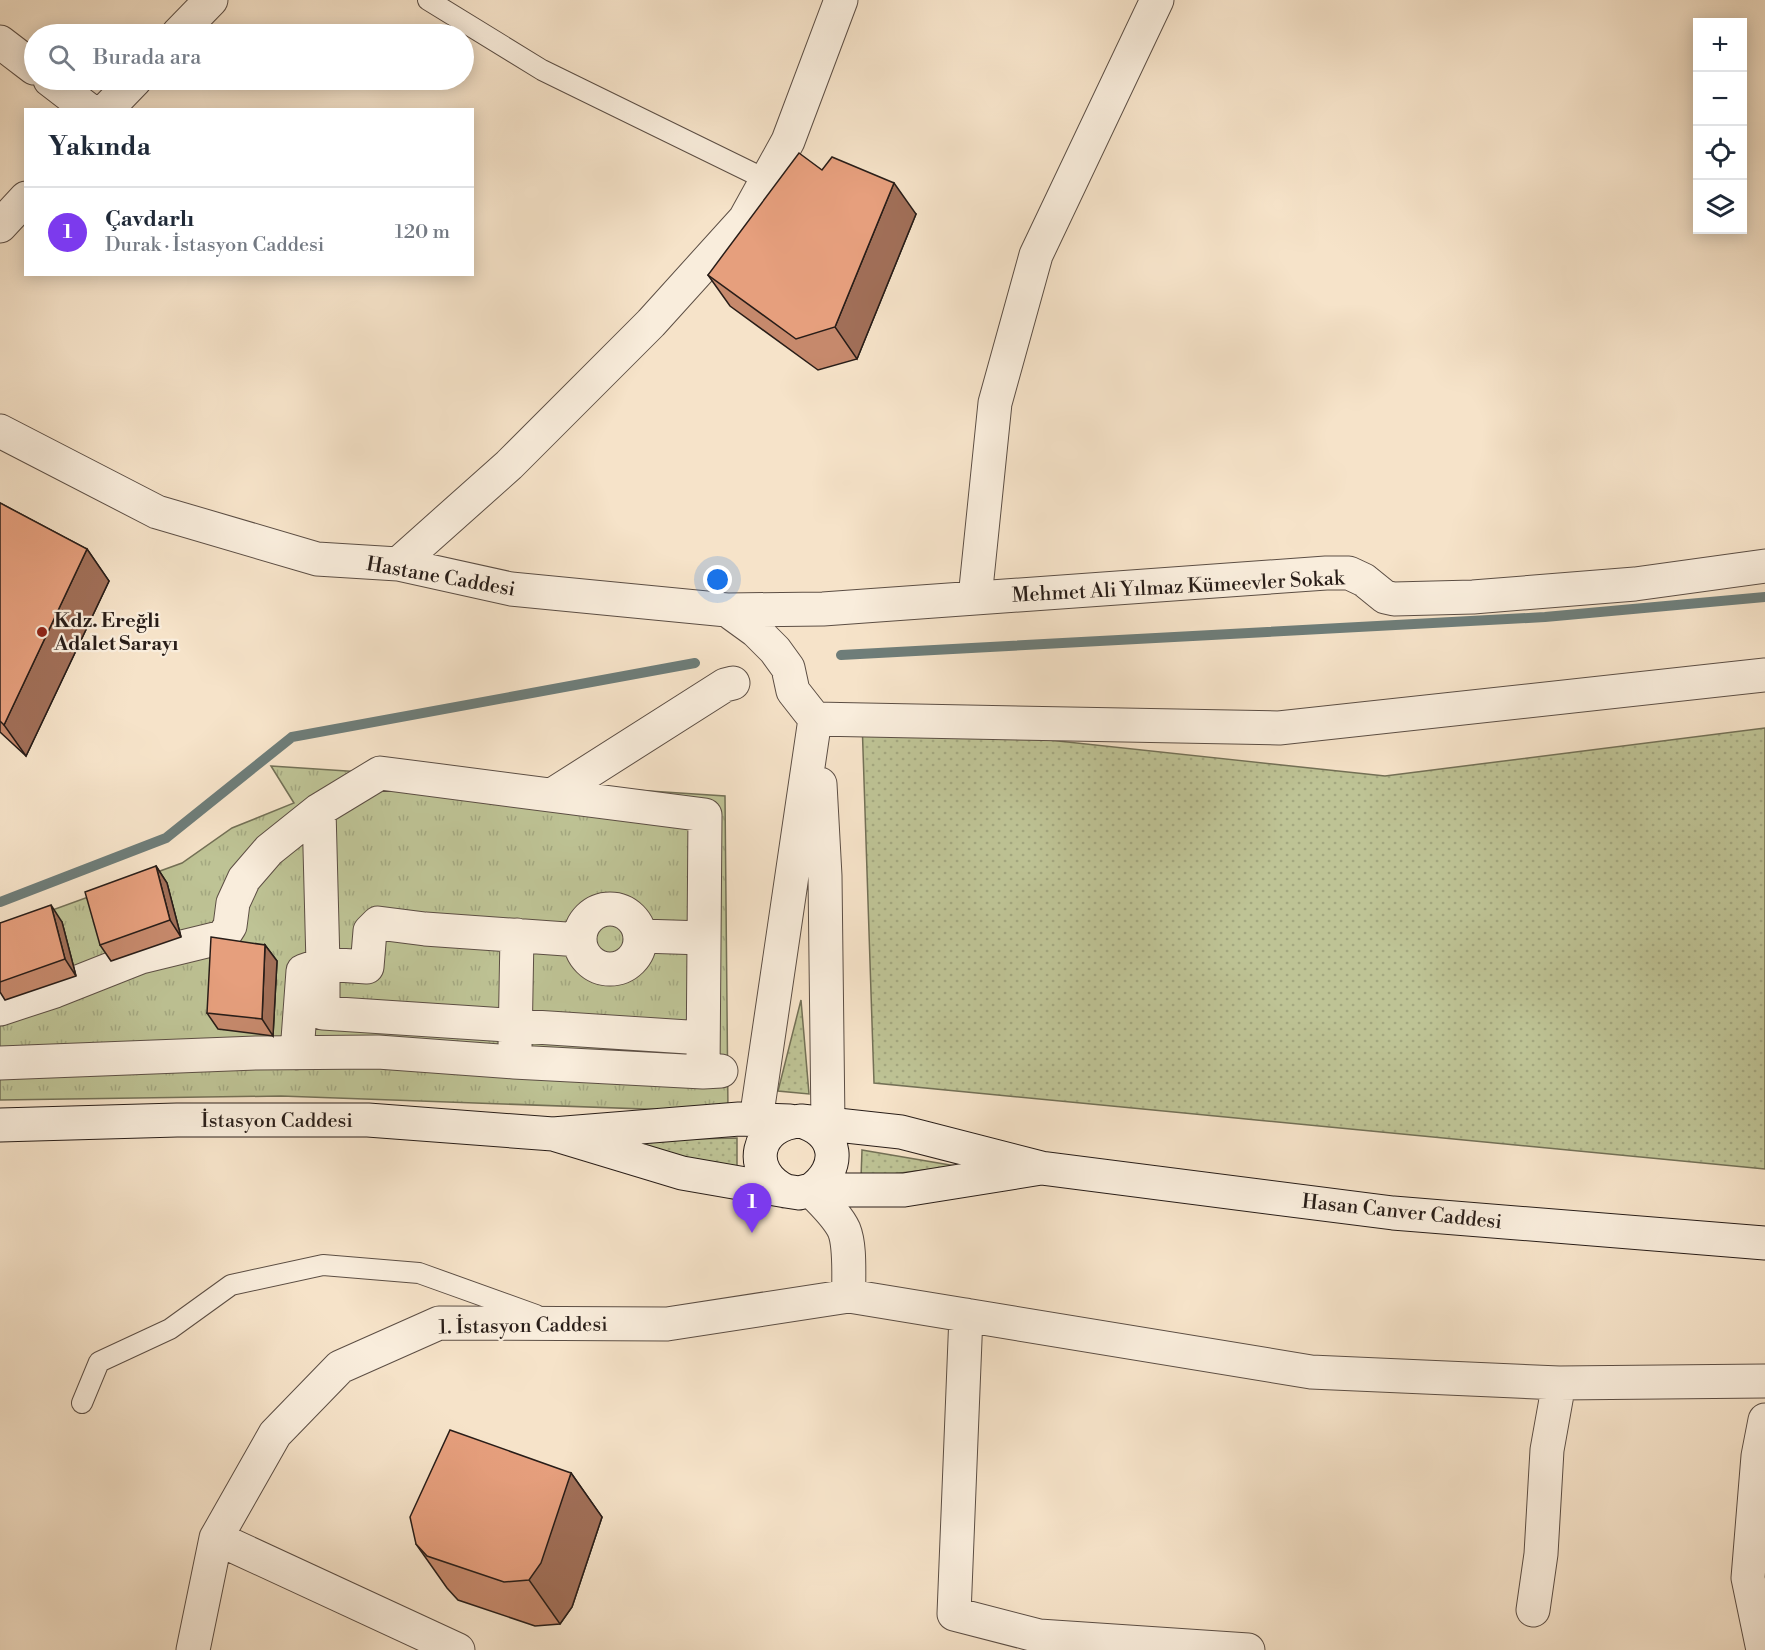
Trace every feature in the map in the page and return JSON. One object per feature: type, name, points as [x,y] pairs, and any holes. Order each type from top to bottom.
[{"type":"street","points":[[188,24],[211,0]]},
{"type":"street","points":[[398,564],[509,465],[651,323],[745,219],[788,141],[841,0]]},
{"type":"street","points":[[975,598],[995,403],[1035,255],[1156,0]]},
{"type":"street","points":[[0,42],[24,60]]},
{"type":"street","points":[[63,90],[86,108]]},
{"type":"street","points":[[108,108],[125,90]]},
{"type":"street","points":[[0,226],[24,200]]},
{"type":"street","name":"Hastane Caddesi","points":[[0,431],[157,512],[317,559],[398,564],[511,589],[727,610]]},
{"type":"street","name":"Mehmet Ali Yılmaz Kümeevler Sokak","points":[[727,610],[823,609],[1326,573],[1349,573],[1364,580],[1385,597],[1473,597],[1635,584],[1765,566]]},
{"type":"street","points":[[727,610],[756,631],[775,650],[788,668],[793,691],[815,719],[825,876],[806,1122]]},
{"type":"street","points":[[815,719],[1279,728],[1765,675]]},
{"type":"street","points":[[552,795],[725,685],[733,683]]},
{"type":"street","points":[[756,1120],[815,719]]},
{"type":"street","points":[[0,1009],[55,991],[141,957],[223,937],[230,926],[233,903],[244,879],[269,850],[319,810],[380,773],[705,814],[703,1038],[712,1071],[514,1062],[378,1052],[0,1063]]},
{"type":"street","points":[[319,810],[323,1013],[703,1038]]},
{"type":"street","points":[[297,1053],[303,971],[323,964],[367,967],[370,931],[378,923],[425,929],[580,940],[583,953],[590,962],[609,969],[628,964],[640,947],[641,936],[704,939]]},
{"type":"street","points":[[514,1062],[517,935]]},
{"type":"street","name":"İstasyon Caddesi","points":[[0,1125],[177,1120],[368,1120],[553,1134],[739,1119],[806,1122]]},
{"type":"street","points":[[798,1191],[821,1183],[829,1173],[832,1161],[832,1150],[827,1139],[821,1130],[806,1122],[779,1125],[770,1132],[760,1153],[761,1165],[766,1177],[775,1186],[798,1191],[835,1216],[844,1230],[847,1242],[849,1296]]},
{"type":"street","name":"Hasan Canver Caddesi","points":[[806,1122],[900,1132],[1041,1168],[1393,1213],[1765,1243]]},
{"type":"street","name":"İstasyon Caddesi","points":[[553,1134],[682,1173],[798,1191]]},
{"type":"street","name":"Hasan Canver Caddesi","points":[[798,1191],[903,1190],[1041,1168]]},
{"type":"street","name":"1. İstasyon Caddesi","points":[[193,1650],[216,1538],[275,1434],[340,1367],[439,1323],[667,1324],[849,1296],[1311,1372],[1559,1383],[1765,1381]]},
{"type":"street","points":[[966,1315],[954,1614],[1038,1636],[1248,1650]]},
{"type":"street","points":[[1533,1610],[1541,1554],[1547,1450],[1559,1383]]},
{"type":"street","points":[[1763,1650],[1748,1578],[1758,1456],[1765,1420]]},
{"type":"street","points":[[216,1538],[458,1650]]},
{"type":"lane","points":[[428,0],[467,24]]},
{"type":"lane","points":[[474,28],[542,70],[767,180]]},
{"type":"lane","points":[[82,1403],[99,1362],[170,1329],[231,1285],[323,1265],[419,1273],[561,1323]]},
{"type":"green space","points":[[862,720],[1385,776],[1765,728],[1765,1169],[874,1083]]},
{"type":"green space","points":[[271,766],[725,796],[728,1112],[281,1096],[0,1100],[0,929],[182,863],[232,828],[294,803]]},
{"type":"green space","points":[[801,1000],[809,1094],[778,1091]]},
{"type":"green space","points":[[737,1138],[737,1170],[605,1141]]},
{"type":"green space","points":[[862,1150],[956,1166],[861,1178]]},
{"type":"building","points":[[799,153],[822,170],[832,157],[894,183],[835,327],[796,339],[708,275]]},
{"type":"building","points":[[0,503],[87,549],[4,725],[0,721]]},
{"type":"building","points":[[156,866],[170,920],[100,945],[85,892]]},
{"type":"building","points":[[51,905],[65,959],[0,982],[0,923]]},
{"type":"building","points":[[211,937],[265,945],[262,1019],[207,1013]]},
{"type":"building","points":[[450,1430],[571,1473],[541,1563],[529,1580],[504,1582],[427,1556],[416,1544],[410,1517]]},
{"type":"waterway","points":[[841,655],[1545,617],[1765,597]]},
{"type":"waterway","points":[[0,902],[166,838],[292,737],[695,663]]},
{"type":"place","name":"Kdz. Ereğli Adalet Sarayı","points":[[42,632]]},
{"type":"place","name":"Çavdarlı","points":[[752,1233]]}]
